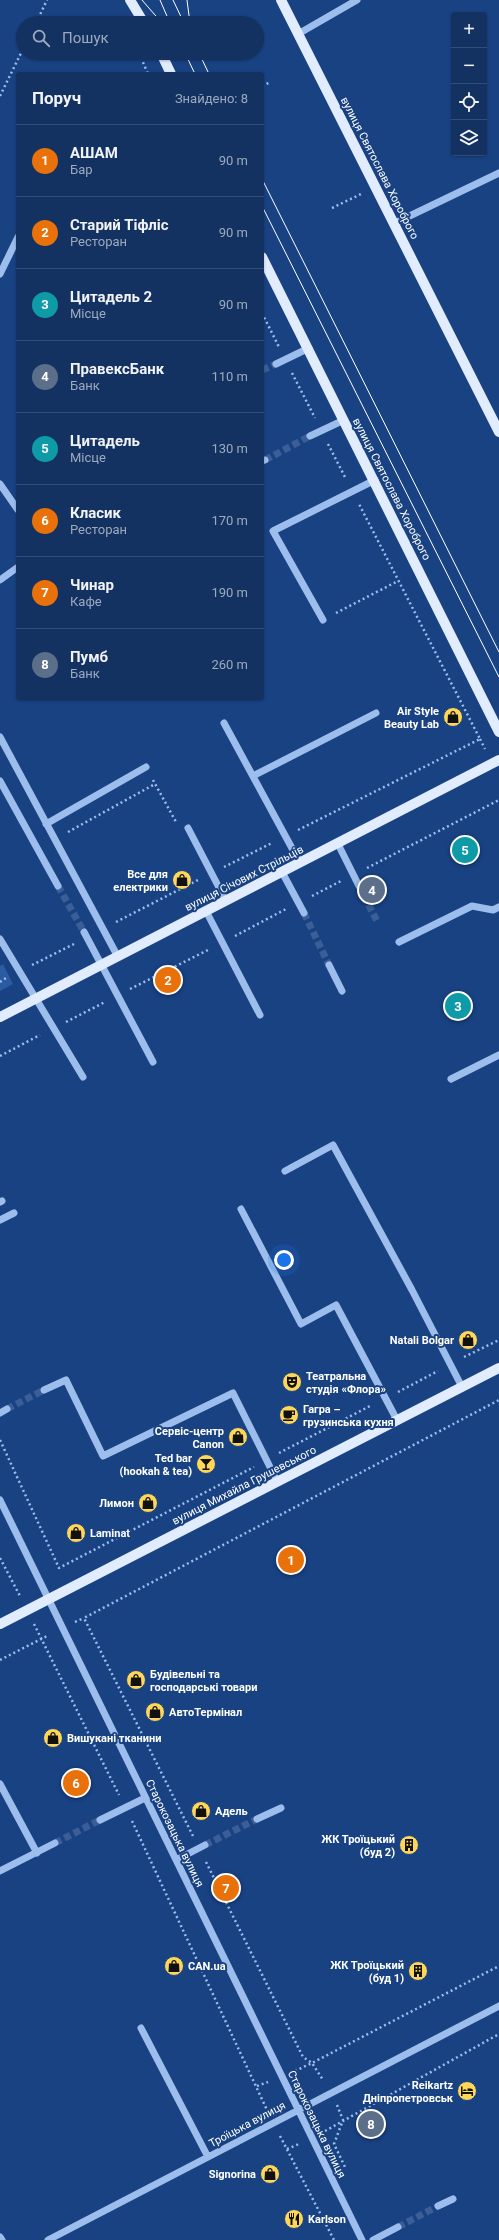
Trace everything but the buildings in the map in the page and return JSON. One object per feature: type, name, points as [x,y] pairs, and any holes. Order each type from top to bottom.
[{"type":"main road","points":[[130,0],[140,16]]},
{"type":"main road","points":[[136,0],[142,16]]},
{"type":"main road","name":"вулиця Святослава Хороброго","points":[[281,0],[375,187],[395,223],[499,432]]},
{"type":"main road","points":[[164,60],[170,72]]},
{"type":"main road","name":"вулиця Святослава Хороброго","points":[[264,261],[375,480],[499,732]]},
{"type":"main road","name":"вулиця Січових Стрільців","points":[[0,1017],[499,760]]},
{"type":"main road","name":"вулиця Михайла Грушевського","points":[[0,1624],[499,1368]]},
{"type":"street","points":[[298,34],[357,0]]},
{"type":"street","points":[[395,223],[499,173]]},
{"type":"street","points":[[0,274],[16,241]]},
{"type":"street","points":[[276,364],[308,348]]},
{"type":"street","points":[[310,436],[344,420]]},
{"type":"street","points":[[323,620],[273,531],[352,490],[375,480]]},
{"type":"street","points":[[0,484],[16,507]]},
{"type":"street","points":[[0,580],[16,568]]},
{"type":"street","points":[[253,776],[376,713]]},
{"type":"street","points":[[224,723],[300,863]]},
{"type":"street","points":[[0,737],[118,957]]},
{"type":"street","points":[[46,824],[146,767]]},
{"type":"street","points":[[0,781],[58,886]]},
{"type":"street","points":[[188,828],[226,901]]},
{"type":"street","points":[[338,844],[359,886]]},
{"type":"street","points":[[282,872],[304,914]]},
{"type":"street","points":[[399,942],[472,906],[493,910],[499,907]]},
{"type":"street","points":[[206,911],[260,1015]]},
{"type":"street","points":[[85,935],[153,1062]]},
{"type":"street","points":[[0,939],[55,1028],[83,1077]]},
{"type":"street","points":[[329,965],[342,991]]},
{"type":"street","points":[[451,1078],[499,1055]]},
{"type":"street","points":[[285,1171],[333,1146],[412,1290],[462,1387]]},
{"type":"street","points":[[240,1210],[301,1324],[336,1305],[397,1420]]},
{"type":"street","points":[[0,1220],[14,1213]]},
{"type":"street","points":[[44,1390],[66,1380],[103,1456],[234,1393],[277,1481]]},
{"type":"street","points":[[0,1413],[7,1409]]},
{"type":"street","name":"Старокозацька вулиця","points":[[0,1500],[362,2240]]},
{"type":"street","points":[[0,1784],[37,1853]]},
{"type":"street","points":[[100,1820],[145,1798]]},
{"type":"street","points":[[257,1819],[281,1808]]},
{"type":"street","points":[[0,1871],[55,1843]]},
{"type":"street","points":[[176,1860],[202,1846]]},
{"type":"street","name":"Троїцька вулиця","points":[[48,2240],[499,2006]]},
{"type":"street","points":[[141,2028],[208,2157]]},
{"type":"street","points":[[438,2206],[452,2199]]},
{"type":"street","points":[[373,2240],[398,2227]]},
{"type":"street","points":[[0,2236],[2,2240]]},
{"type":"path","points":[[39,16],[47,0]]},
{"type":"path","points":[[0,96],[18,60]]},
{"type":"path","points":[[142,60],[147,72]]},
{"type":"path","points":[[264,85],[271,82]]},
{"type":"path","points":[[332,208],[375,187]]},
{"type":"path","points":[[103,929],[480,739],[264,317]]},
{"type":"path","points":[[323,620],[398,581]]},
{"type":"path","points":[[55,839],[155,784]]},
{"type":"path","points":[[0,1056],[499,800]]},
{"type":"path","points":[[0,982],[85,935]]},
{"type":"path","points":[[0,1440],[59,1568],[450,1364],[499,1340]]},
{"type":"path","points":[[499,1400],[84,1618],[202,1846],[304,2057],[312,2064],[499,1966]]},
{"type":"path","points":[[0,1558],[16,1589]]},
{"type":"path","points":[[0,1660],[42,1638],[126,1807],[257,2086]]},
{"type":"path","points":[[348,2172],[334,2144],[343,2120],[499,2034]]},
{"type":"path","points":[[287,2148],[334,2240]]},
{"type":"shaded area","points":[[3,964],[13,984],[0,991],[0,966]]},
{"type":"tunnel","points":[[264,369],[276,364]]},
{"type":"tunnel","points":[[265,460],[310,436]]},
{"type":"tunnel","points":[[58,886],[84,932]]},
{"type":"tunnel","points":[[359,886],[378,923]]},
{"type":"tunnel","points":[[304,913],[329,965]]},
{"type":"tunnel","points":[[7,1409],[44,1390]]},
{"type":"tunnel","points":[[205,1845],[257,1819]]},
{"type":"tunnel","points":[[55,1843],[100,1820]]},
{"type":"tunnel","points":[[398,2227],[438,2206]]},
{"type":"tram line","points":[[142,0],[156,16]]},
{"type":"tram line","points":[[160,0],[167,16]]},
{"type":"tram line","points":[[173,0],[181,16]]},
{"type":"tram line","points":[[187,0],[189,16]]},
{"type":"tram line","points":[[188,60],[194,72]]},
{"type":"tram line","points":[[202,60],[208,72]]},
{"type":"tram line","points":[[264,183],[499,652]]},
{"type":"tram line","points":[[264,210],[499,677]]},
{"type":"place","name":"Air Style Beauty Lab","points":[[453,717]]},
{"type":"place","name":"Цитадель","points":[[465,850]]},
{"type":"place","name":"Все для електрики","points":[[182,880]]},
{"type":"place","name":"ПравексБанк","points":[[372,890]]},
{"type":"place","name":"Старий Тіфліс","points":[[168,980]]},
{"type":"place","name":"Цитадель 2","points":[[458,1006]]},
{"type":"place","name":"Natali Bolgar","points":[[468,1340]]},
{"type":"place","name":"Театральна студія «Флора»","points":[[292,1382]]},
{"type":"place","name":"Гагра – грузинська кухня","points":[[289,1415]]},
{"type":"place","name":"Сервіс-центр Canon","points":[[238,1437]]},
{"type":"place","name":"Ted bar (hookah & tea)","points":[[206,1464]]},
{"type":"place","name":"Лимон","points":[[148,1503]]},
{"type":"place","name":"Laminat","points":[[76,1533]]},
{"type":"place","name":"АШАМ","points":[[291,1560]]},
{"type":"place","name":"Будівельні та господарські товари","points":[[136,1680]]},
{"type":"place","name":"АвтоТермінал","points":[[155,1712]]},
{"type":"place","name":"Вишукані тканини","points":[[53,1738]]},
{"type":"place","name":"Класик","points":[[76,1783]]},
{"type":"place","name":"Адель","points":[[201,1811]]},
{"type":"place","name":"ЖК Троїцький (буд 2)","points":[[409,1845]]},
{"type":"place","name":"Чинар","points":[[226,1888]]},
{"type":"place","name":"CAN.ua","points":[[174,1966]]},
{"type":"place","name":"ЖК Троїцький (буд 1)","points":[[418,1971]]},
{"type":"place","name":"Reikartz Дніпропетровськ","points":[[467,2091]]},
{"type":"place","name":"Пумб","points":[[371,2124]]},
{"type":"place","name":"Signorina","points":[[270,2174]]},
{"type":"place","name":"Karlson","points":[[294,2219]]}]
